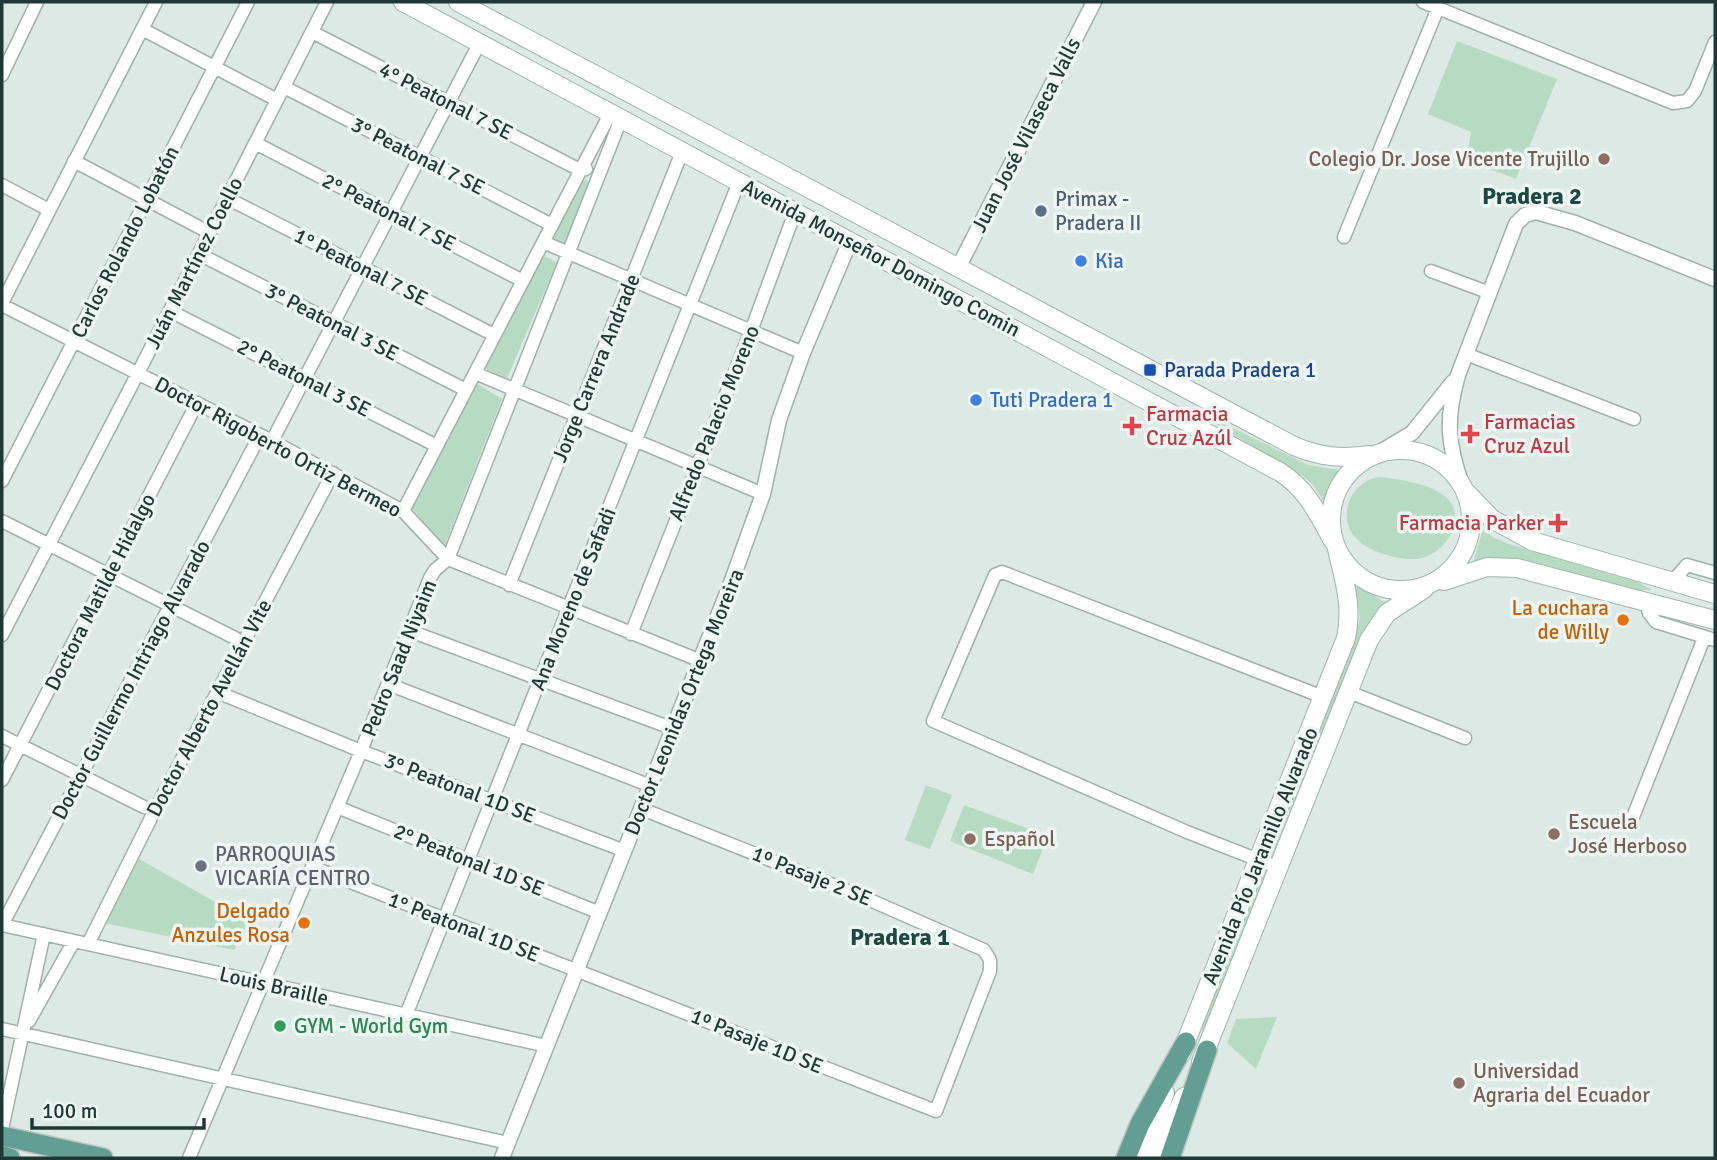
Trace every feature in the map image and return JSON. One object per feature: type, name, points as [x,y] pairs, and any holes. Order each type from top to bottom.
[{"type":"main road","name":"Avenida Monseñor Domingo Comin","points":[[403,2],[1294,481],[1308,496],[1335,545]]},
{"type":"main road","name":"Avenida Monseñor Domingo Comin","points":[[458,2],[1294,446],[1324,457],[1375,454]]},
{"type":"main road","points":[[1715,594],[1532,541],[1492,519],[1443,466],[1432,459],[1407,452],[1375,454],[1349,469],[1334,495],[1330,524],[1335,545],[1351,566],[1368,580],[1395,590],[1432,585],[1487,567],[1499,566],[1541,574],[1715,620]]},
{"type":"main road","points":[[1432,585],[1458,565],[1469,542],[1472,518],[1464,489]]},
{"type":"main road","name":"Avenida Pío Jaramillo Alvarado","points":[[1153,1154],[1185,1042],[1346,638],[1350,621],[1349,605],[1335,545]]},
{"type":"main road","name":"Avenida Pío Jaramillo Alvarado","points":[[1207,1050],[1369,640],[1381,618],[1432,585]]},
{"type":"main road","points":[[1126,1158],[1140,1124],[1185,1042]]},
{"type":"main road","points":[[1153,1154],[1207,1050]]},
{"type":"main road","points":[[2,1136],[103,1158]]},
{"type":"main road","points":[[2,1156],[10,1158]]},
{"type":"street","points":[[2,75],[37,2]]},
{"type":"street","points":[[2,304],[156,2]]},
{"type":"street","name":"Carlos Rolando Lobatón","points":[[2,481],[248,2]]},
{"type":"street","name":"Juán Martínez Coello","points":[[2,635],[327,2]]},
{"type":"street","name":"Juan José Vilaseca Valls","points":[[958,268],[1094,2]]},
{"type":"street","points":[[1423,2],[1673,103],[1687,101],[1696,91],[1715,42]]},
{"type":"street","points":[[1344,237],[1438,8]]},
{"type":"street","points":[[142,29],[277,100]]},
{"type":"street","name":"4° Peatonal 7 SE","points":[[312,32],[580,170],[589,169],[599,177]]},
{"type":"street","points":[[272,441],[480,42]]},
{"type":"street","name":"3° Peatonal 7 SE","points":[[284,87],[552,225]]},
{"type":"street","points":[[403,511],[580,170],[616,115]]},
{"type":"street","name":"Pedro Saad Niyaim","points":[[189,1158],[361,751],[430,578],[448,559],[599,177],[616,115]]},
{"type":"street","name":"2° Peatonal 7 SE","points":[[255,143],[523,281]]},
{"type":"street","name":"Jorge Carrera Andrade","points":[[509,585],[682,152]]},
{"type":"street","points":[[74,161],[210,233]]},
{"type":"street","name":"Ana Moreno de Safadi","points":[[406,1015],[739,183]]},
{"type":"street","points":[[2,185],[49,210]]},
{"type":"street","name":"1° Peatonal 7 SE","points":[[227,198],[495,335]]},
{"type":"street","name":"Alfredo Palacio Moreno","points":[[631,634],[795,212]]},
{"type":"street","points":[[1464,489],[1448,438],[1452,397],[1516,224],[1525,215],[1536,212],[1575,223],[1715,279]]},
{"type":"street","name":"Doctor Leonidas Ortega Moreira","points":[[502,1158],[732,583],[763,494],[779,420],[850,241]]},
{"type":"street","points":[[543,242],[803,354]]},
{"type":"street","name":"3° Peatonal 3 SE","points":[[199,254],[466,390]]},
{"type":"street","points":[[1432,271],[1490,293]]},
{"type":"street","name":"Doctor Rigoberto Ortiz Bermeo","points":[[2,304],[272,441],[403,511],[448,559],[701,661]]},
{"type":"street","name":"2° Peatonal 3 SE","points":[[170,311],[437,446]]},
{"type":"street","points":[[1466,354],[1633,419]]},
{"type":"street","points":[[475,373],[763,494]]},
{"type":"street","points":[[1375,454],[1412,433],[1458,375]]},
{"type":"street","name":"Doctora Matilde Hidalgo","points":[[2,780],[197,403]]},
{"type":"street","name":"Doctor Guillermo Intriago Alvarado","points":[[2,925],[260,435]]},
{"type":"street","name":"Doctor Alberto Avellán Vite","points":[[88,944],[333,473]]},
{"type":"street","points":[[2,521],[234,638]]},
{"type":"street","points":[[1672,582],[1687,565],[1715,573]]},
{"type":"street","points":[[1279,868],[1187,832],[933,721],[995,575],[1002,572],[1323,697]]},
{"type":"street","points":[[1631,822],[1710,639],[1656,622],[1649,613],[1646,602]]},
{"type":"street","points":[[410,631],[674,729]]},
{"type":"street","points":[[388,684],[651,786]]},
{"type":"street","name":"3° Peatonal 1D SE","points":[[217,692],[361,751],[625,851]]},
{"type":"street","points":[[1349,692],[1465,738]]},
{"type":"street","points":[[2,736],[144,807]]},
{"type":"street","name":"2° Peatonal 1D SE","points":[[337,807],[600,913]]},
{"type":"street","name":"1º Pasaje 2 SE","points":[[642,808],[980,947],[990,960],[990,971],[936,1111]]},
{"type":"street","name":"1° Peatonal 1D SE","points":[[312,867],[577,971]]},
{"type":"street","name":"Louis Braille","points":[[2,925],[547,1046]]},
{"type":"street","points":[[2,1129],[44,934]]},
{"type":"street","points":[[22,1033],[74,941]]},
{"type":"street","name":"1º Pasaje 1D SE","points":[[577,971],[936,1111]]},
{"type":"street","points":[[2,1029],[508,1143]]},
{"type":"green space","points":[[1457,41],[1557,79],[1516,179],[1466,160],[1471,132],[1428,114]]},
{"type":"green space","points":[[586,180],[590,184],[563,248],[550,241],[581,182]]},
{"type":"green space","points":[[541,255],[557,262],[507,378],[482,367]]},
{"type":"green space","points":[[474,382],[502,399],[444,547],[410,506]]},
{"type":"green space","points":[[1210,417],[1308,465],[1339,470],[1327,490],[1325,503],[1303,476],[1209,420]]},
{"type":"green space","points":[[1381,477],[1429,488],[1443,495],[1451,503],[1455,513],[1451,534],[1436,552],[1414,559],[1398,558],[1371,549],[1352,533],[1347,515],[1352,497],[1364,483]]},
{"type":"green space","points":[[1484,526],[1492,537],[1509,544],[1638,582],[1652,590],[1638,590],[1526,560],[1499,558],[1473,563]]},
{"type":"green space","points":[[1354,584],[1388,604],[1209,1023],[1202,1032],[1203,1020],[1355,640],[1360,617]]},
{"type":"green space","points":[[926,785],[952,795],[930,849],[905,840]]},
{"type":"green space","points":[[964,805],[1048,836],[1033,874],[950,841]]},
{"type":"green space","points":[[139,859],[249,921],[234,950],[104,923]]},
{"type":"green space","points":[[1277,1017],[1256,1069],[1227,1043],[1236,1019]]},
{"type":"place","name":"Colegio Dr. Jose Vicente Trujillo","points":[[1604,159]]},
{"type":"place","name":"Primax - Pradera II","points":[[1041,211]]},
{"type":"place","name":"Kia","points":[[1081,261]]},
{"type":"place","name":"Parada Pradera 1","points":[[1150,370]]},
{"type":"place","name":"Tuti Pradera 1","points":[[976,400]]},
{"type":"place","name":"Farmacia Cruz Azúl","points":[[1132,426]]},
{"type":"place","name":"Farmacias Cruz Azul","points":[[1470,434]]},
{"type":"place","name":"Farmacia Parker","points":[[1558,523]]},
{"type":"place","name":"La cuchara de Willy","points":[[1623,620]]},
{"type":"place","name":"Escuela José Herboso","points":[[1554,834]]},
{"type":"place","name":"Español","points":[[970,839]]},
{"type":"place","name":"PARROQUIAS VICARÍA CENTRO","points":[[201,866]]},
{"type":"place","name":"Delgado Anzules Rosa","points":[[304,923]]},
{"type":"place","name":"GYM - World Gym","points":[[280,1026]]},
{"type":"place","name":"Universidad Agraria del Ecuador","points":[[1459,1083]]},
{"type":"district","name":"Pradera 2","points":[[1532,196]]},
{"type":"district","name":"Pradera 1","points":[[900,937]]}]
